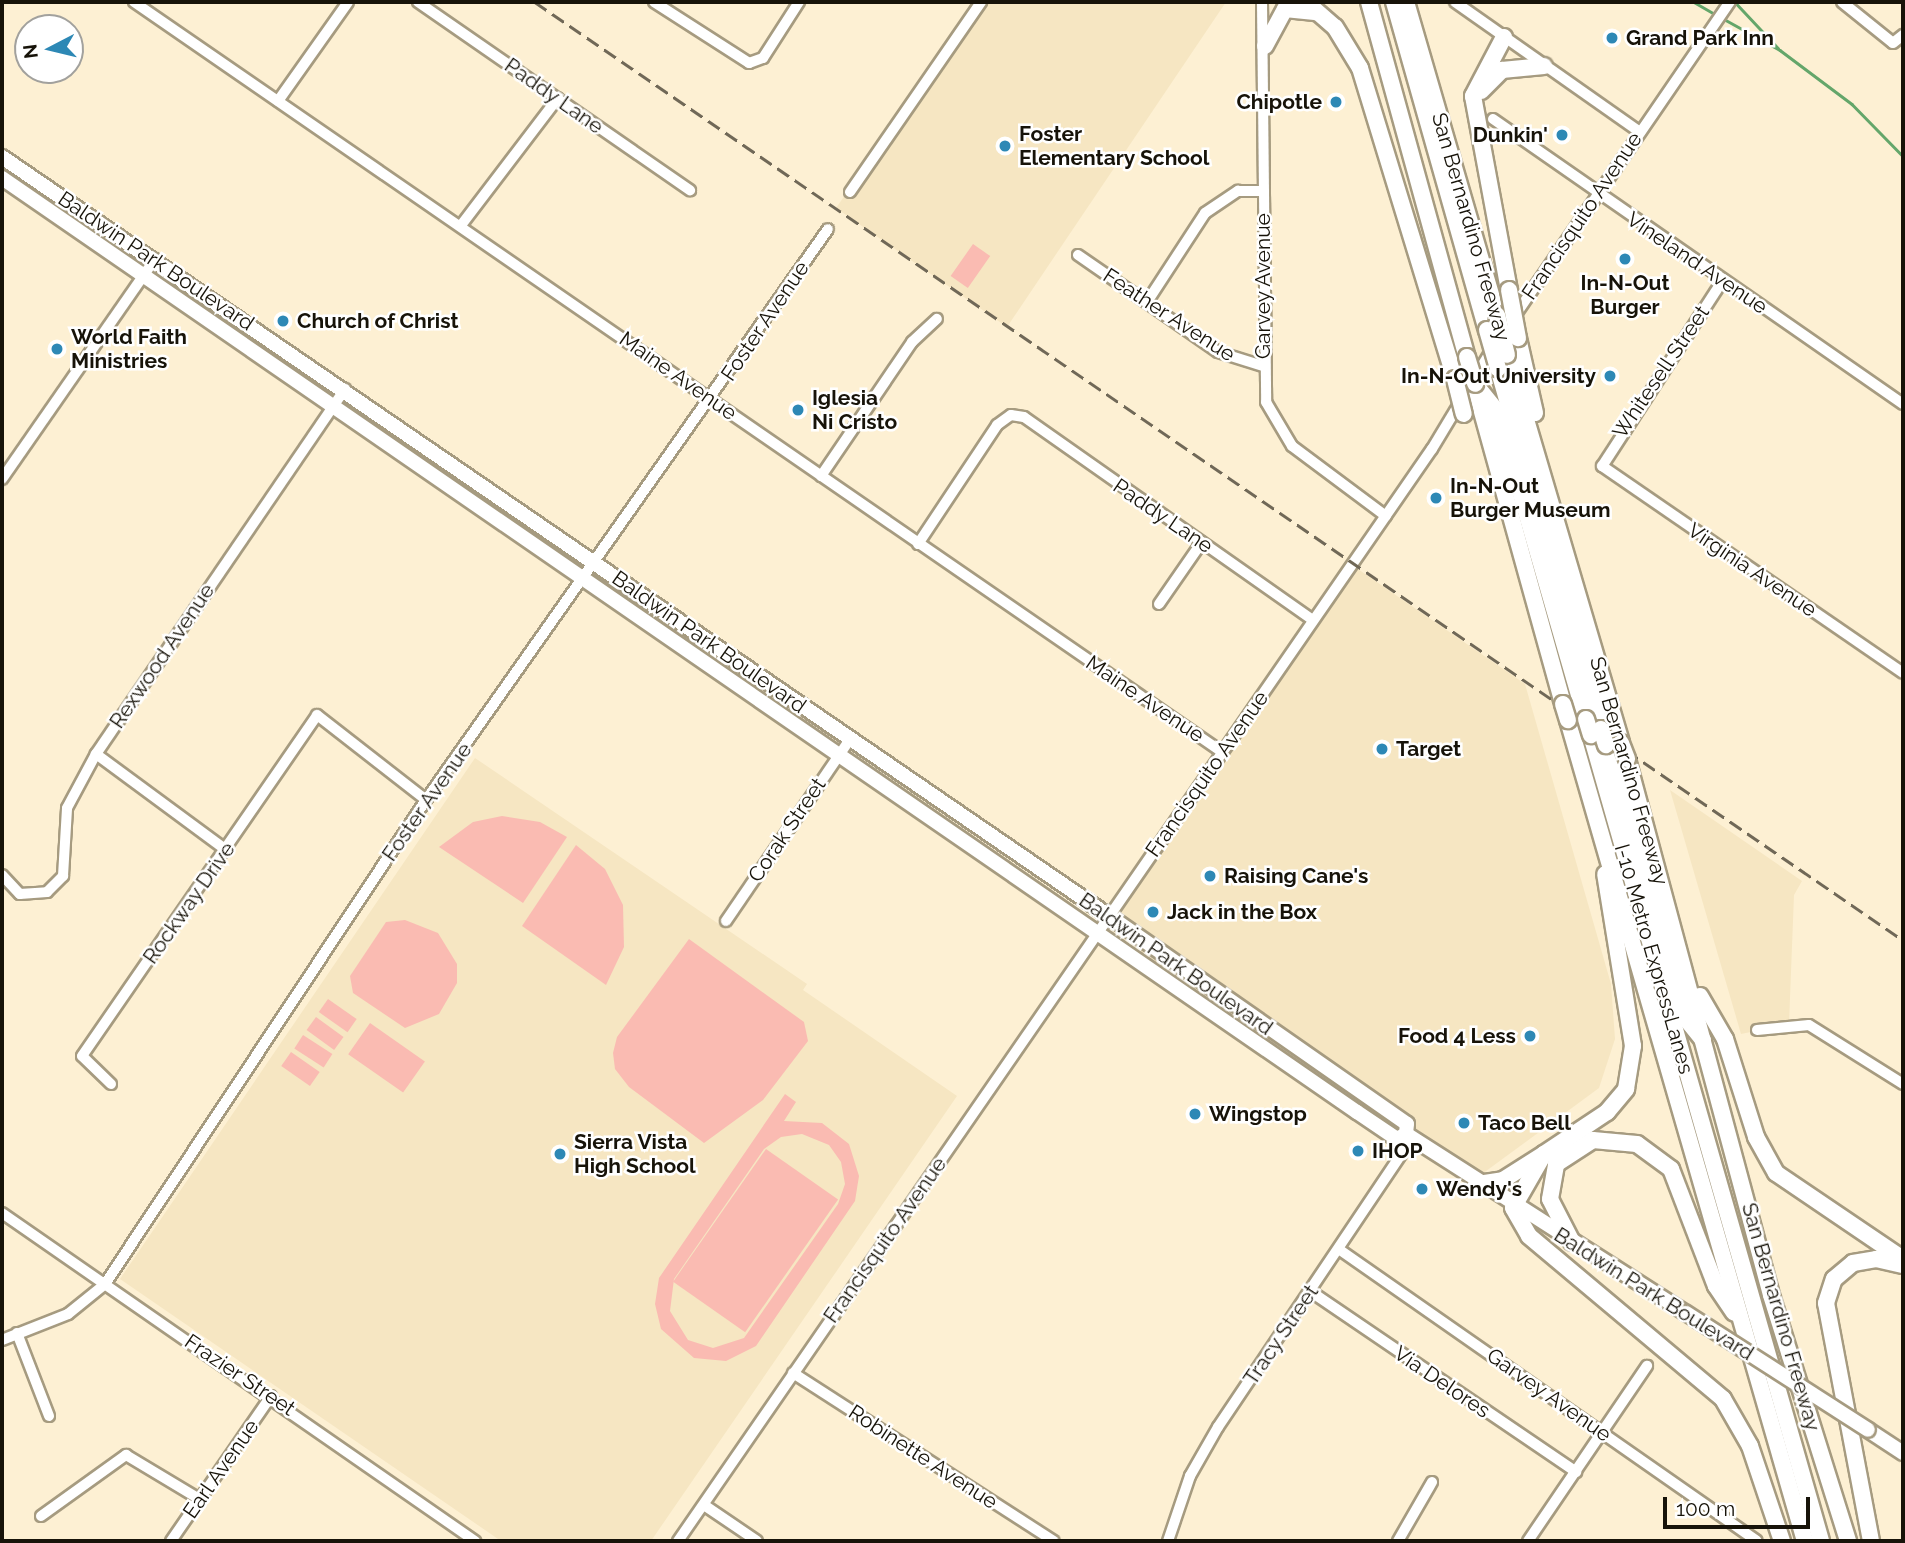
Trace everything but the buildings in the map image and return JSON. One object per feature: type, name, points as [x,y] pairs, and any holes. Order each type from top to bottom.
[{"type":"highway","points":[[1306,2],[1324,17],[1352,53],[1370,95],[1464,414],[1491,442]]},
{"type":"highway","name":"San Bernardino Freeway","points":[[1369,2],[1467,357],[1479,390],[1566,712],[1805,1541]]},
{"type":"highway","name":"I-10 Metro ExpressLanes","points":[[1394,2],[1487,330],[1503,362],[1601,734],[1821,1541]]},
{"type":"highway","name":"San Bernardino Freeway","points":[[1406,2],[1497,315],[1503,362],[1548,487],[1601,734],[1627,759],[1709,1047],[1772,1295],[1848,1541]]},
{"type":"highway","points":[[1265,46],[1285,9],[1304,7],[1324,17]]},
{"type":"highway","points":[[1504,37],[1479,77],[1474,106],[1548,487]]},
{"type":"highway","points":[[1474,106],[1502,70],[1544,66]]},
{"type":"highway","name":"I-10 Metro ExpressLanes","points":[[1479,390],[1497,411],[1601,734],[1686,1019],[1709,1047]]},
{"type":"highway","points":[[1478,1184],[1503,1180],[1617,1103],[1632,1075],[1631,1032],[1598,823]]},
{"type":"highway","points":[[1685,969],[1725,1039],[1756,1137],[1776,1173],[1903,1259]]},
{"type":"highway","points":[[1572,1242],[1549,1191],[1563,1156],[1608,1139],[1649,1149],[1671,1169],[1716,1286],[1744,1328]]},
{"type":"highway","points":[[1544,1154],[1513,1208],[1529,1236],[1724,1399],[1750,1446],[1782,1541]]},
{"type":"highway","points":[[1871,1541],[1826,1303],[1834,1279],[1853,1263],[1885,1259],[1903,1265]]},
{"type":"main road","name":"Baldwin Park Boulevard","points":[[2,157],[598,563],[849,741],[1109,916],[1407,1124],[1409,1136],[1513,1208],[1686,1313],[1903,1453]]},
{"type":"main road","name":"Baldwin Park Boulevard","points":[[2,178],[144,272],[332,408],[836,757],[1099,930],[1397,1139],[1409,1136]]},
{"type":"main road","points":[[1214,1011],[1273,1031]]},
{"type":"street","name":"Maine Avenue","points":[[134,2],[462,224],[918,544],[1223,752]]},
{"type":"street","points":[[278,101],[348,2]]},
{"type":"street","name":"Paddy Lane","points":[[418,2],[690,190]]},
{"type":"street","points":[[657,3],[731,55],[757,62],[799,2]]},
{"type":"street","points":[[850,192],[981,2]]},
{"type":"street","name":"Garvey Avenue","points":[[1262,2],[1265,46],[1263,366],[1266,402],[1283,438],[1386,516]]},
{"type":"street","points":[[1455,2],[1640,132]]},
{"type":"street","name":"Francisquito Avenue","points":[[678,1541],[1386,516],[1597,194],[1730,2]]},
{"type":"street","points":[[1843,2],[1893,43],[1903,35]]},
{"type":"street","points":[[462,224],[558,98]]},
{"type":"street","name":"Vineland Avenue","points":[[1493,119],[1597,194],[1903,404]]},
{"type":"street","points":[[1147,302],[1205,213],[1238,191],[1264,191]]},
{"type":"street","name":"Foster Avenue","points":[[2,1340],[68,1314],[105,1284],[426,800],[598,563],[828,229]]},
{"type":"street","name":"Feather Avenue","points":[[1078,255],[1218,352],[1263,366]]},
{"type":"street","points":[[2,479],[155,259]]},
{"type":"street","name":"Whitesell Street","points":[[1602,466],[1723,280]]},
{"type":"street","points":[[821,476],[912,342],[937,319]]},
{"type":"street","name":"Rexwood Avenue","points":[[2,874],[20,894],[47,892],[63,876],[67,808],[96,754],[345,389]]},
{"type":"street","name":"Paddy Lane","points":[[918,544],[997,425],[1012,415],[1313,620]]},
{"type":"street","name":"Virginia Avenue","points":[[1602,466],[1903,673]]},
{"type":"street","points":[[1159,604],[1202,542]]},
{"type":"street","name":"Rockway Drive","points":[[111,1084],[82,1056],[317,715],[426,800]]},
{"type":"street","name":"Corak Street","points":[[726,921],[849,741]]},
{"type":"street","points":[[96,754],[226,850]]},
{"type":"street","points":[[1757,1030],[1809,1025],[1903,1084]]},
{"type":"street","name":"Tracy Street","points":[[1168,1541],[1190,1476],[1310,1291],[1340,1250],[1409,1136]]},
{"type":"street","name":"Frazier Street","points":[[2,1213],[271,1396],[475,1541]]},
{"type":"street","name":"Garvey Avenue","points":[[1340,1250],[1757,1541]]},
{"type":"street","name":"Via Delores","points":[[1310,1291],[1576,1472]]},
{"type":"street","points":[[17,1333],[49,1416]]},
{"type":"street","points":[[1528,1541],[1647,1366]]},
{"type":"street","name":"Robinette Avenue","points":[[793,1373],[1054,1541]]},
{"type":"street","name":"Earl Avenue","points":[[171,1541],[271,1396]]},
{"type":"street","points":[[41,1516],[126,1455],[201,1500]]},
{"type":"street","points":[[1398,1541],[1432,1482]]},
{"type":"street","points":[[704,1505],[757,1541]]},
{"type":"shaded area","name":"Foster Elementary School","points":[[981,2],[1226,2],[1007,327],[836,208]]},
{"type":"shaded area","points":[[973,244],[990,256],[968,288],[951,276]]},
{"type":"shaded area","points":[[1352,565],[1525,684],[1611,984],[1615,1039],[1599,1088],[1482,1174],[1269,1050],[1099,930]]},
{"type":"shaded area","name":"Sierra Vista High School","points":[[475,758],[807,984],[803,990],[957,1096],[651,1541],[501,1541],[120,1279]]},
{"type":"shaded area","points":[[1670,790],[1802,881],[1794,895],[1789,1024],[1741,1034]]},
{"type":"shaded area","points":[[502,816],[540,822],[567,837],[523,903],[439,847],[473,822]]},
{"type":"shaded area","points":[[576,845],[605,869],[623,905],[624,947],[606,985],[522,926]]},
{"type":"shaded area","points":[[405,920],[438,933],[457,964],[457,983],[439,1014],[405,1028],[353,993],[350,976],[386,922]]},
{"type":"shaded area","points":[[689,939],[804,1022],[808,1041],[763,1100],[704,1143],[629,1087],[615,1069],[613,1053],[617,1037]]},
{"type":"shaded area","points":[[328,999],[357,1019],[347,1032],[319,1012]]},
{"type":"shaded area","points":[[316,1017],[344,1037],[334,1050],[307,1030]]},
{"type":"shaded area","points":[[370,1023],[425,1061],[403,1093],[348,1054]]},
{"type":"shaded area","points":[[303,1035],[332,1054],[324,1067],[294,1048]]},
{"type":"shaded area","points":[[291,1052],[320,1072],[310,1086],[281,1066]]},
{"type":"shaded area","points":[[785,1094],[796,1102],[784,1121],[822,1123],[849,1144],[859,1176],[855,1201],[756,1346],[726,1361],[694,1358],[661,1329],[655,1304],[659,1278]],"holes":[[[802,1134],[829,1145],[841,1162],[845,1184],[838,1204],[744,1338],[713,1348],[688,1340],[670,1311],[674,1279],[764,1149],[781,1137]]]},
{"type":"shaded area","points":[[766,1149],[838,1199],[745,1332],[673,1282]]},
{"type":"waterway","points":[[1694,2],[1718,16]]},
{"type":"waterway","points":[[1735,2],[1778,48]]},
{"type":"waterway","points":[[1724,19],[1780,50],[1852,104],[1903,156]]},
{"type":"railway","points":[[535,2],[1903,940]]},
{"type":"place","name":"Grand Park Inn","points":[[1612,38]]},
{"type":"place","name":"Chipotle","points":[[1336,102]]},
{"type":"place","name":"Dunkin'","points":[[1562,135]]},
{"type":"place","name":"Foster Elementary School","points":[[1005,146]]},
{"type":"place","name":"In-N-Out Burger","points":[[1625,259]]},
{"type":"place","name":"Church of Christ","points":[[283,321]]},
{"type":"place","name":"World Faith Ministries","points":[[57,349]]},
{"type":"place","name":"In-N-Out University","points":[[1610,376]]},
{"type":"place","name":"Iglesia Ni Cristo","points":[[798,410]]},
{"type":"place","name":"In-N-Out Burger Museum","points":[[1436,498]]},
{"type":"place","name":"Target","points":[[1382,749]]},
{"type":"place","name":"Raising Cane's","points":[[1210,876]]},
{"type":"place","name":"Jack in the Box","points":[[1153,912]]},
{"type":"place","name":"Food 4 Less","points":[[1530,1036]]},
{"type":"place","name":"Wingstop","points":[[1195,1114]]},
{"type":"place","name":"Taco Bell","points":[[1464,1123]]},
{"type":"place","name":"IHOP","points":[[1358,1151]]},
{"type":"place","name":"Sierra Vista High School","points":[[560,1154]]},
{"type":"place","name":"Wendy's","points":[[1422,1189]]}]
